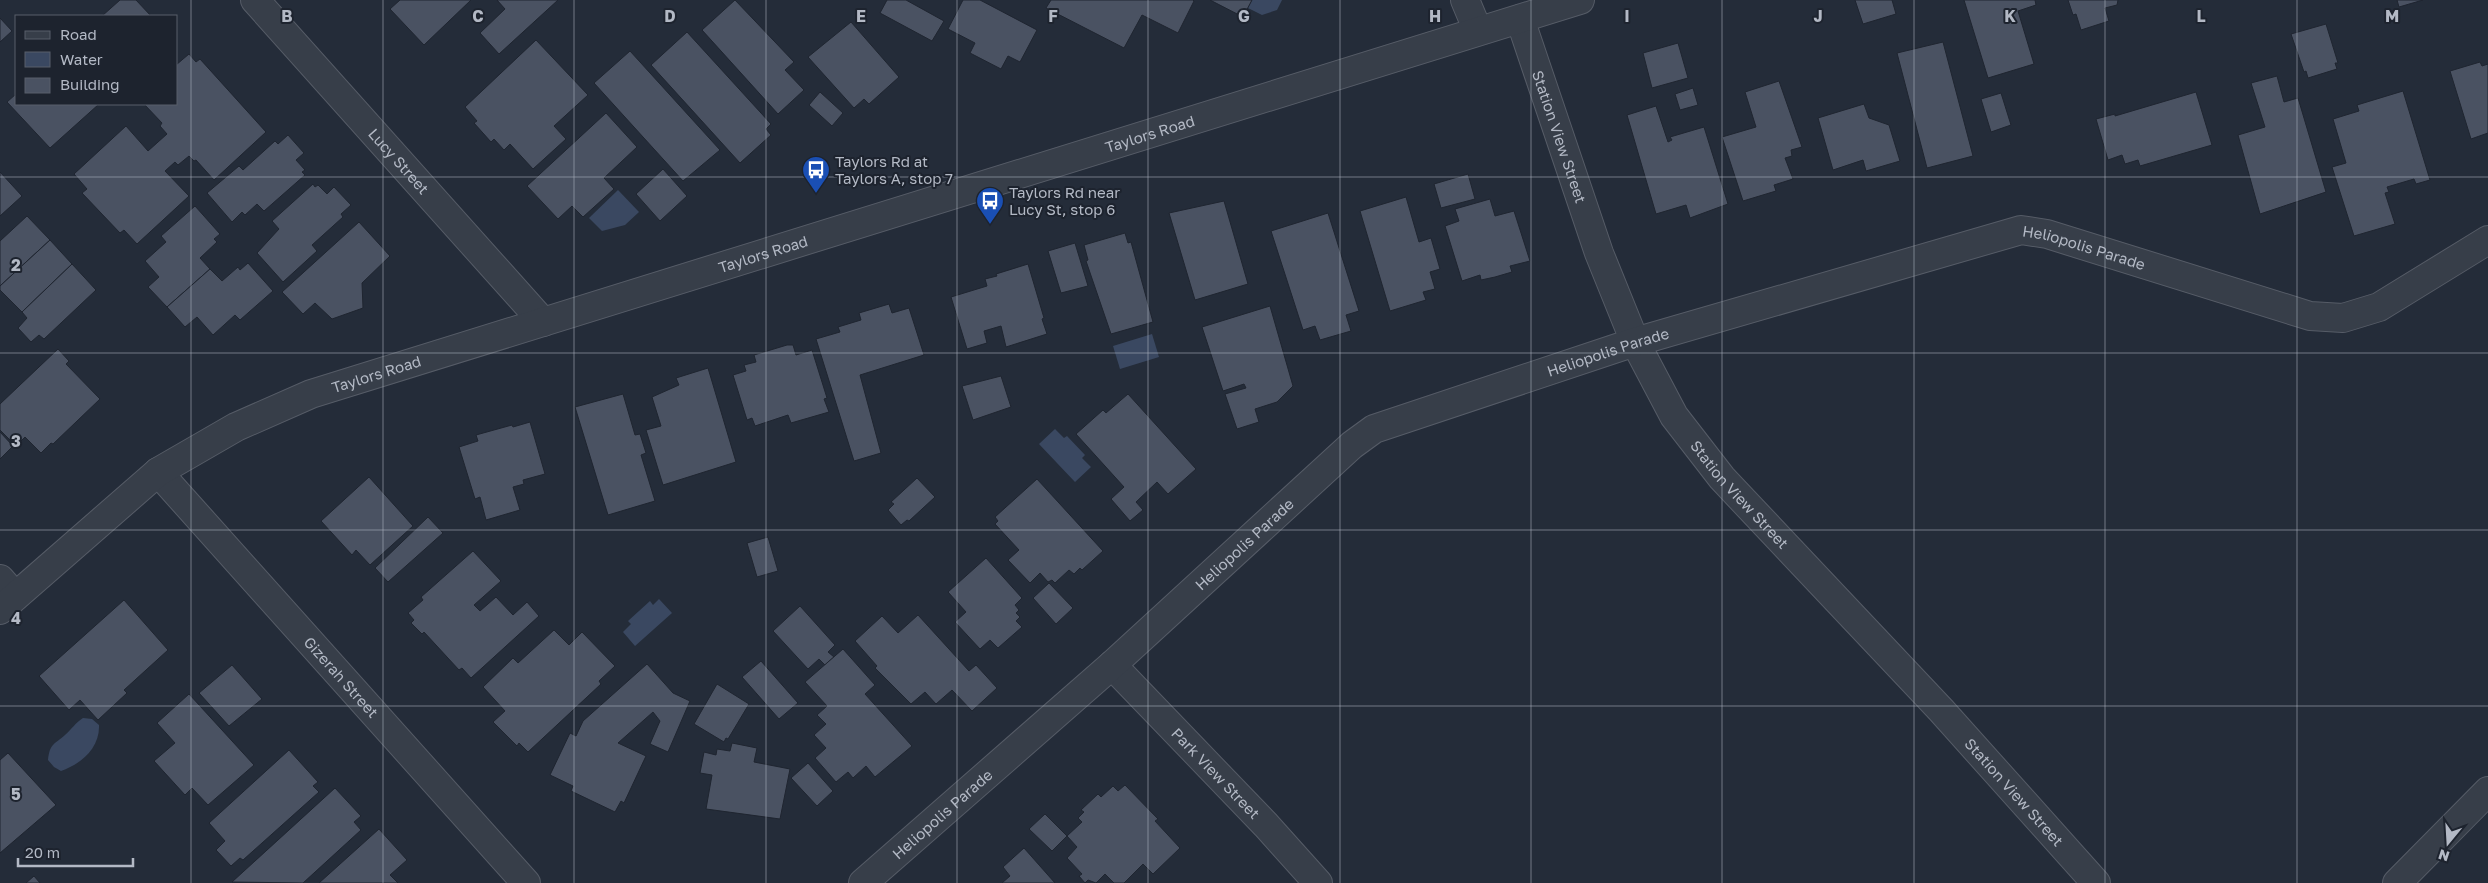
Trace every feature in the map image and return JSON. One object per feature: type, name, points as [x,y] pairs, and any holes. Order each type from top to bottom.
[{"type":"street","name":"Lucy Street","points":[[255,0],[543,322]]},
{"type":"street","points":[[1465,0],[1478,31]]},
{"type":"street","name":"Taylors Road","points":[[5,595],[158,472],[236,427],[311,394],[1580,0]]},
{"type":"street","name":"Station View Street","points":[[1520,19],[1599,253],[1635,342],[1674,416],[1722,478],[1941,710],[2096,883]]},
{"type":"street","name":"Heliopolis Parade","points":[[863,883],[1112,665],[1352,445],[1374,429],[1635,342],[2021,230],[2048,234],[2310,316],[2343,318],[2379,307],[2488,240]]},
{"type":"street","name":"Gizerah Street","points":[[158,472],[526,883]]},
{"type":"street","name":"Park View Street","points":[[1112,665],[1266,825],[1318,883]]},
{"type":"street","points":[[2397,883],[2488,791]]},
{"type":"water","points":[[1252,0],[1282,0],[1277,10],[1262,15],[1248,8]]},
{"type":"water","points":[[618,190],[639,212],[625,225],[602,231],[589,218]]},
{"type":"water","points":[[1152,334],[1159,357],[1120,369],[1113,346]]},
{"type":"water","points":[[1055,429],[1064,438],[1067,436],[1085,455],[1082,458],[1091,467],[1075,482],[1039,444]]},
{"type":"water","points":[[659,599],[672,613],[635,646],[623,632],[631,624],[628,621],[650,601],[653,605]]},
{"type":"water","points":[[83,718],[92,719],[99,725],[96,741],[88,754],[76,764],[61,771],[48,760],[50,750],[53,745]]},
{"type":"building","points":[[120,0],[136,0],[150,15],[103,15]]},
{"type":"building","points":[[400,0],[471,0],[424,45],[390,9]]},
{"type":"building","points":[[497,0],[558,0],[499,54],[480,33],[505,9]]},
{"type":"building","points":[[735,0],[794,62],[785,70],[804,90],[778,114],[702,30]]},
{"type":"building","points":[[887,0],[906,0],[944,21],[932,41],[880,13]]},
{"type":"building","points":[[963,0],[980,0],[1037,30],[1020,62],[1008,56],[1001,69],[970,53],[975,43],[948,29]]},
{"type":"building","points":[[1051,0],[1194,1],[1178,33],[1142,15],[1124,48],[1046,8]]},
{"type":"building","points":[[1210,0],[1252,0],[1243,17]]},
{"type":"building","points":[[1855,0],[1892,0],[1896,14],[1863,24]]},
{"type":"building","points":[[1964,0],[2035,0],[2036,5],[2018,11],[2034,64],[1988,78]]},
{"type":"building","points":[[2068,0],[2118,0],[2117,5],[2105,8],[2109,21],[2081,30],[2076,14],[2073,15]]},
{"type":"building","points":[[2397,0],[2423,0],[2399,7]]},
{"type":"building","points":[[0,18],[12,31],[0,42]]},
{"type":"building","points":[[851,22],[899,77],[869,104],[864,99],[854,108],[808,57]]},
{"type":"building","points":[[2326,24],[2338,63],[2335,63],[2337,69],[2308,78],[2306,71],[2304,72],[2291,34]]},
{"type":"building","points":[[687,32],[771,124],[766,129],[771,135],[740,163],[651,65]]},
{"type":"building","points":[[536,40],[588,95],[554,126],[566,139],[533,169],[510,144],[504,150],[494,139],[491,142],[474,123],[477,121],[465,107]]},
{"type":"building","points":[[1943,42],[1973,156],[1927,168],[1897,53]]},
{"type":"building","points":[[1678,43],[1688,78],[1652,88],[1643,53]]},
{"type":"building","points":[[630,51],[720,150],[683,181],[594,83]]},
{"type":"building","points":[[189,54],[196,62],[200,59],[266,132],[214,180],[196,160],[194,161],[189,156],[178,165],[175,162],[165,171],[189,196],[137,244],[124,230],[120,233],[82,193],[87,189],[74,174],[126,126],[148,151],[167,134],[160,126],[162,123],[145,105],[178,105],[178,63]]},
{"type":"building","points":[[2480,62],[2482,66],[2488,64],[2488,133],[2471,139],[2450,71]]},
{"type":"building","points":[[2277,76],[2284,102],[2298,98],[2326,192],[2260,214],[2238,135],[2265,127],[2251,83]]},
{"type":"building","points":[[1779,81],[1802,147],[1791,150],[1792,156],[1785,158],[1793,179],[1774,185],[1776,191],[1743,201],[1722,137],[1756,127],[1745,92]]},
{"type":"building","points":[[1693,88],[1698,105],[1680,110],[1675,94]]},
{"type":"building","points":[[2403,91],[2430,180],[2416,184],[2414,179],[2387,187],[2389,192],[2385,193],[2395,224],[2354,236],[2332,167],[2346,163],[2333,119],[2359,111],[2357,105]]},
{"type":"building","points":[[820,92],[843,113],[832,126],[809,105]]},
{"type":"building","points":[[2196,92],[2212,145],[2140,166],[2138,160],[2125,164],[2122,155],[2108,160],[2096,119],[2115,114],[2115,116]]},
{"type":"building","points":[[2001,93],[2011,125],[1991,132],[1981,99]]},
{"type":"building","points":[[15,95],[15,105],[98,105],[50,148],[7,102]]},
{"type":"building","points":[[1864,104],[1869,118],[1889,125],[1900,161],[1866,171],[1863,160],[1833,170],[1818,118]]},
{"type":"building","points":[[1656,106],[1668,142],[1672,140],[1670,137],[1704,127],[1728,204],[1690,218],[1686,205],[1656,214],[1627,115]]},
{"type":"building","points":[[606,113],[637,147],[604,178],[614,189],[583,217],[572,206],[558,219],[527,186]]},
{"type":"building","points":[[288,135],[304,153],[296,160],[305,170],[302,172],[305,175],[264,211],[257,204],[245,215],[242,212],[232,222],[207,193],[239,166],[243,170],[275,141],[278,144]]},
{"type":"building","points":[[663,169],[687,196],[660,221],[636,194]]},
{"type":"building","points":[[0,172],[22,196],[0,216]]},
{"type":"building","points":[[1468,174],[1475,199],[1441,208],[1434,184]]},
{"type":"building","points":[[313,184],[315,187],[318,185],[327,194],[334,187],[351,205],[341,214],[343,217],[312,245],[317,251],[283,282],[257,253],[279,229],[272,221]]},
{"type":"building","points":[[1406,197],[1419,242],[1431,238],[1440,269],[1430,272],[1435,289],[1423,292],[1426,300],[1390,311],[1360,211]]},
{"type":"building","points":[[1490,199],[1495,216],[1514,211],[1530,261],[1510,266],[1512,272],[1495,277],[1481,280],[1480,275],[1462,281],[1445,226],[1459,221],[1455,209]]},
{"type":"building","points":[[1224,201],[1248,284],[1195,300],[1169,213]]},
{"type":"building","points":[[195,206],[220,234],[214,239],[217,242],[200,258],[210,269],[167,307],[148,287],[159,277],[145,261],[166,242],[161,236]]},
{"type":"building","points":[[1328,213],[1359,311],[1346,315],[1351,331],[1320,340],[1315,326],[1303,330],[1271,231]]},
{"type":"building","points":[[27,216],[50,240],[0,286],[0,241]]},
{"type":"building","points":[[359,222],[390,256],[362,283],[363,308],[332,319],[315,303],[303,314],[282,292]]},
{"type":"building","points":[[1125,233],[1128,243],[1131,242],[1153,322],[1111,334],[1086,261],[1088,260],[1084,245]]},
{"type":"building","points":[[50,240],[72,264],[22,312],[0,290],[0,286]]},
{"type":"building","points":[[1075,243],[1088,286],[1061,293],[1048,251]]},
{"type":"building","points":[[248,263],[273,291],[240,320],[235,315],[213,335],[197,317],[185,327],[167,307],[210,269],[222,281],[238,267],[240,270]]},
{"type":"building","points":[[72,264],[96,290],[44,339],[39,335],[31,342],[18,328],[27,318],[22,312]]},
{"type":"building","points":[[1028,264],[1047,334],[1006,347],[1001,326],[984,331],[987,343],[967,349],[951,297],[987,286],[985,279]]},
{"type":"building","points":[[889,304],[892,313],[909,308],[924,355],[860,375],[881,453],[854,461],[816,339],[840,332],[838,327],[861,320],[859,313]]},
{"type":"building","points":[[1270,306],[1293,386],[1277,402],[1255,409],[1259,422],[1237,429],[1225,394],[1246,388],[1244,384],[1223,391],[1202,327]]},
{"type":"building","points":[[793,345],[796,355],[812,350],[827,398],[824,399],[829,412],[791,423],[788,415],[755,426],[752,418],[747,420],[733,375],[746,371],[744,365],[756,362],[754,355]]},
{"type":"building","points":[[58,349],[69,361],[66,364],[100,399],[41,453],[25,437],[16,446],[0,430],[0,404]]},
{"type":"building","points":[[708,368],[736,462],[663,485],[646,430],[661,426],[652,397],[679,385],[676,378]]},
{"type":"building","points":[[1001,376],[1011,407],[973,420],[962,386]]},
{"type":"building","points":[[623,394],[635,435],[640,434],[646,453],[641,455],[655,501],[608,515],[575,407]]},
{"type":"building","points":[[1128,394],[1196,469],[1168,494],[1157,482],[1136,502],[1143,510],[1130,521],[1111,499],[1124,487],[1076,434],[1103,410],[1106,413]]},
{"type":"building","points":[[530,422],[545,474],[523,480],[524,484],[513,487],[520,510],[486,520],[480,497],[475,499],[459,447],[478,441],[476,435]]},
{"type":"building","points":[[0,432],[13,446],[0,459]]},
{"type":"building","points":[[369,477],[413,526],[370,565],[356,550],[352,555],[321,521]]},
{"type":"building","points":[[917,478],[935,497],[909,521],[907,520],[901,525],[888,510],[894,504],[891,502]]},
{"type":"building","points":[[1037,479],[1103,551],[1082,570],[1080,568],[1074,574],[1069,570],[1055,583],[1052,580],[1048,582],[1040,573],[1030,583],[1008,560],[1019,550],[995,524],[998,521],[995,517]]},
{"type":"building","points":[[428,517],[443,533],[388,582],[375,568]]},
{"type":"building","points":[[768,537],[778,571],[757,577],[747,543]]},
{"type":"building","points":[[473,551],[501,581],[474,605],[480,611],[496,597],[513,615],[527,602],[539,616],[471,678],[462,668],[459,670],[424,632],[422,634],[411,623],[414,620],[408,613],[423,600],[421,597]]},
{"type":"building","points":[[986,558],[1022,598],[1015,605],[1019,610],[1016,613],[1020,617],[1016,621],[1022,627],[998,648],[990,640],[980,649],[955,622],[966,612],[948,592]]},
{"type":"building","points":[[1049,583],[1073,608],[1056,624],[1033,598]]},
{"type":"building","points":[[124,600],[168,650],[124,690],[127,693],[98,720],[80,700],[69,710],[39,676]]},
{"type":"building","points":[[800,606],[835,645],[828,652],[834,657],[825,665],[819,659],[808,669],[773,631]]},
{"type":"building","points":[[918,615],[969,671],[976,665],[997,688],[972,711],[952,690],[936,704],[925,692],[911,704],[875,668],[877,666],[855,641],[882,616],[898,633]]},
{"type":"building","points":[[554,630],[569,645],[582,632],[615,666],[599,681],[601,684],[528,752],[519,743],[517,746],[493,722],[505,711],[483,687],[513,658],[518,663]]},
{"type":"building","points":[[843,649],[875,685],[865,694],[912,746],[875,777],[866,766],[853,778],[848,772],[836,782],[815,758],[826,748],[814,735],[826,724],[817,715],[827,706],[805,682]]},
{"type":"building","points":[[761,661],[798,703],[779,719],[742,677]]},
{"type":"building","points":[[647,664],[673,693],[690,701],[668,752],[650,744],[660,721],[653,712],[618,743],[646,756],[624,803],[621,801],[615,812],[571,791],[573,786],[550,775],[570,733],[576,736],[583,721]]},
{"type":"building","points":[[232,665],[262,699],[229,726],[199,693]]},
{"type":"building","points":[[717,684],[749,704],[728,739],[726,738],[724,742],[694,724]]},
{"type":"building","points":[[189,694],[254,765],[208,805],[192,788],[185,795],[154,761],[175,743],[157,723]]},
{"type":"building","points":[[732,743],[757,748],[754,762],[790,769],[780,819],[706,809],[712,775],[700,773],[704,752],[716,755],[717,749],[730,751]]},
{"type":"building","points":[[289,750],[318,782],[313,786],[319,792],[243,860],[240,858],[231,866],[216,850],[225,841],[209,823]]},
{"type":"building","points":[[8,753],[56,805],[0,853],[0,760]]},
{"type":"building","points":[[808,763],[833,791],[817,806],[791,778]]},
{"type":"building","points":[[1125,785],[1158,819],[1155,821],[1180,848],[1153,874],[1143,864],[1124,883],[1114,883],[1105,874],[1096,883],[1088,880],[1085,883],[1079,876],[1082,874],[1067,858],[1077,847],[1067,836],[1082,822],[1078,818],[1084,812],[1081,810],[1098,794],[1101,797],[1113,786],[1118,791]]},
{"type":"building","points":[[335,788],[361,816],[354,822],[361,830],[303,883],[232,882]]},
{"type":"building","points":[[1045,814],[1067,836],[1052,851],[1029,829]]},
{"type":"building","points":[[379,829],[407,860],[390,875],[398,883],[319,883]]},
{"type":"building","points":[[1024,848],[1055,883],[1002,883],[1010,876],[1003,867]]},
{"type":"building","points":[[34,876],[40,883],[26,883]]},
{"type":"place","name":"Taylors Rd at Taylors A, stop 7","points":[[816,194]]},
{"type":"place","name":"Taylors Rd near Lucy St, stop 6","points":[[990,225]]}]
